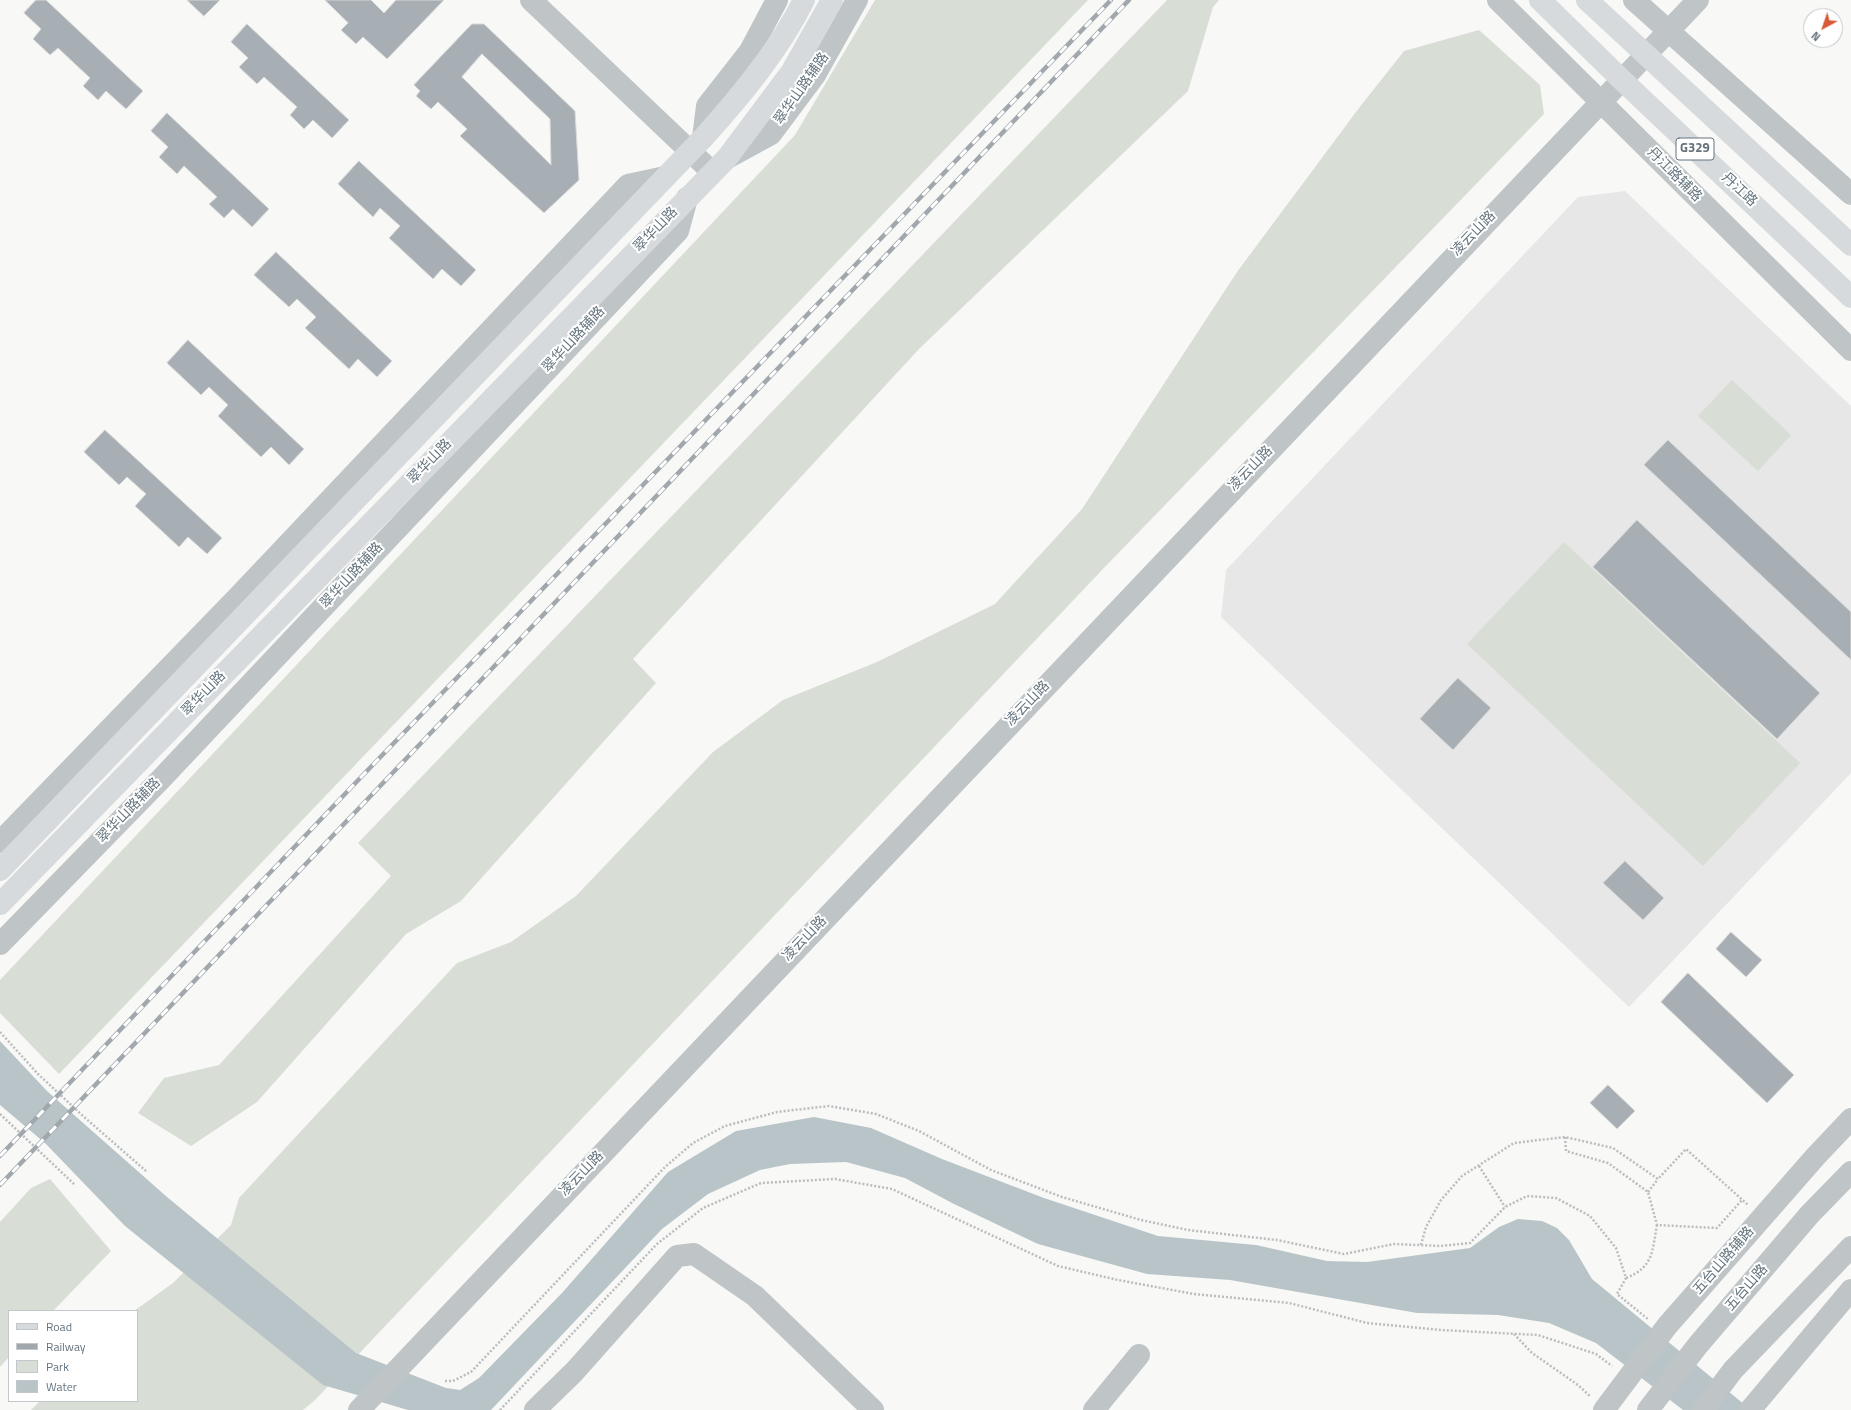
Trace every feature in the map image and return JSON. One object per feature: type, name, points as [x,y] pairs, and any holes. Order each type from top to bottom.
[{"type":"main road","name":"翠华山路","points":[[0,870],[733,105],[792,24],[804,0]]},
{"type":"main road","name":"翠华山路","points":[[0,904],[719,165],[792,71],[832,0]]},
{"type":"main road","name":"丹江路","points":[[1540,0],[1622,80],[1851,297]]},
{"type":"main road","name":"G329","points":[[1587,0],[1646,53],[1851,245]]},
{"type":"street","points":[[531,0],[719,165]]},
{"type":"street","points":[[696,145],[707,106],[750,52],[777,0]]},
{"type":"street","name":"翠华山路辅路","points":[[719,165],[771,134],[815,75],[857,0]]},
{"type":"street","name":"丹江路辅路","points":[[1498,0],[1851,350]]},
{"type":"street","points":[[1634,0],[1851,194]]},
{"type":"street","name":"凌云山路","points":[[359,1410],[1646,53],[1698,0]]},
{"type":"street","points":[[0,842],[238,597],[628,184],[665,177]]},
{"type":"street","name":"翠华山路辅路","points":[[0,944],[160,779],[678,231],[687,198]]},
{"type":"street","name":"五台山路辅路","points":[[1604,1410],[1619,1376],[1659,1325],[1762,1218],[1816,1156],[1851,1119]]},
{"type":"street","name":"五台山路","points":[[1649,1409],[1698,1345],[1810,1214],[1851,1172]]},
{"type":"street","points":[[1703,1410],[1733,1370],[1851,1247]]},
{"type":"street","points":[[535,1410],[574,1372],[677,1256],[694,1254],[755,1296],[873,1410]]},
{"type":"street","points":[[1756,1402],[1851,1290]]},
{"type":"street","points":[[1094,1410],[1139,1355]]},
{"type":"path","points":[[0,1032],[38,1074],[146,1171]]},
{"type":"path","points":[[445,1380],[453,1381],[471,1372],[665,1167],[693,1143],[725,1126],[777,1112],[829,1106],[876,1114],[919,1131],[991,1170],[1062,1197],[1141,1220],[1188,1230],[1277,1240],[1344,1254],[1394,1244],[1442,1246],[1470,1243],[1505,1207],[1527,1196],[1556,1198],[1590,1216],[1616,1248],[1626,1278]]},
{"type":"path","points":[[0,1114],[75,1185]]},
{"type":"path","points":[[1565,1137],[1566,1151],[1608,1163],[1648,1192],[1657,1225],[1650,1259],[1638,1273],[1626,1278],[1617,1294],[1659,1325]]},
{"type":"path","points":[[1421,1245],[1426,1228],[1441,1200],[1462,1176],[1514,1143],[1565,1137],[1613,1148],[1658,1179]]},
{"type":"path","points":[[1648,1192],[1686,1149],[1762,1218]]},
{"type":"path","points":[[1478,1166],[1505,1207]]},
{"type":"path","points":[[500,1410],[657,1244],[703,1208],[761,1183],[835,1179],[892,1189],[1058,1266],[1118,1280],[1194,1294],[1289,1303],[1368,1323],[1441,1330],[1538,1335],[1596,1354],[1619,1376]]},
{"type":"path","points":[[1657,1225],[1717,1228],[1742,1200]]},
{"type":"path","points":[[1514,1334],[1532,1353],[1578,1385],[1604,1410]]},
{"type":"shaded area","points":[[1625,191],[1851,406],[1851,773],[1629,1007],[1221,617],[1226,570],[1578,197]]},
{"type":"green space","points":[[875,0],[1088,0],[59,1074],[0,1013],[0,980],[795,135]]},
{"type":"green space","points":[[1167,0],[1219,0],[1213,7],[1188,91],[919,349],[633,659],[656,683],[461,901],[406,934],[257,1102],[191,1146],[138,1113],[164,1078],[219,1065],[391,876],[358,843]]},
{"type":"green space","points":[[1479,30],[1540,85],[1544,114],[1102,570],[315,1400],[303,1410],[31,1410],[39,1402],[138,1402],[138,1310],[135,1310],[173,1283],[231,1225],[239,1198],[457,963],[511,942],[576,896],[713,752],[783,700],[877,662],[995,604],[1082,509],[1237,272],[1359,108],[1404,51]]},
{"type":"green space","points":[[1732,380],[1791,435],[1758,471],[1698,416]]},
{"type":"green space","points":[[1564,542],[1800,763],[1703,866],[1467,644]]},
{"type":"green space","points":[[50,1179],[111,1251],[54,1310],[8,1310],[8,1358],[0,1367],[0,1222],[31,1188]]},
{"type":"water","points":[[0,1041],[47,1091],[167,1197],[356,1353],[446,1388],[460,1390],[479,1378],[562,1293],[668,1172],[736,1131],[814,1117],[871,1128],[942,1159],[1044,1198],[1158,1236],[1256,1245],[1327,1261],[1367,1262],[1470,1248],[1499,1227],[1518,1219],[1542,1221],[1557,1228],[1569,1240],[1592,1279],[1751,1410],[1683,1410],[1596,1343],[1549,1323],[1498,1315],[1417,1313],[1230,1280],[1147,1274],[1038,1244],[954,1204],[905,1178],[846,1162],[790,1164],[760,1170],[708,1194],[662,1229],[491,1410],[408,1410],[323,1385],[125,1226],[46,1144],[0,1105]]},
{"type":"building","points":[[36,0],[46,0],[143,91],[126,109],[106,91],[98,100],[83,86],[90,78],[58,48],[50,55],[33,39],[41,29],[24,13]]},
{"type":"building","points":[[187,0],[220,0],[204,16]]},
{"type":"building","points":[[325,0],[371,0],[384,13],[396,0],[444,0],[387,59],[363,37],[356,44],[341,30],[348,23]]},
{"type":"building","points":[[247,24],[349,120],[332,138],[313,120],[304,129],[290,115],[297,107],[264,77],[257,84],[239,67],[248,58],[231,42]]},
{"type":"building","points":[[472,24],[484,24],[575,111],[579,180],[544,213],[460,136],[467,129],[438,102],[431,109],[416,96],[420,91],[414,85]],"holes":[[[482,54],[550,119],[551,165],[462,77]]]},
{"type":"building","points":[[167,113],[269,209],[252,227],[233,209],[224,218],[209,204],[217,197],[184,166],[177,174],[159,157],[168,147],[151,131]]},
{"type":"building","points":[[359,161],[476,270],[461,286],[442,269],[433,279],[389,238],[400,226],[380,208],[373,217],[338,184]]},
{"type":"building","points":[[276,252],[392,361],[377,377],[358,359],[349,369],[305,328],[316,317],[297,299],[289,307],[254,275]]},
{"type":"building","points":[[188,340],[304,449],[289,465],[271,447],[261,457],[218,416],[228,405],[209,387],[201,395],[167,363]]},
{"type":"building","points":[[105,430],[222,538],[207,554],[188,537],[179,547],[135,506],[146,494],[127,477],[119,485],[84,452]]},
{"type":"building","points":[[1668,440],[1851,612],[1851,660],[1644,465]]},
{"type":"building","points":[[1637,520],[1820,693],[1777,739],[1593,567]]},
{"type":"building","points":[[1458,678],[1491,708],[1453,750],[1420,719]]},
{"type":"building","points":[[1625,861],[1664,898],[1643,920],[1603,883]]},
{"type":"building","points":[[1731,932],[1762,960],[1746,977],[1716,949]]},
{"type":"building","points":[[1688,973],[1794,1075],[1767,1103],[1661,1002]]},
{"type":"building","points":[[1608,1085],[1635,1111],[1617,1129],[1590,1103]]},
{"type":"railway","points":[[0,1156],[364,774],[1111,0]]},
{"type":"railway","points":[[0,1185],[1129,0]]}]
